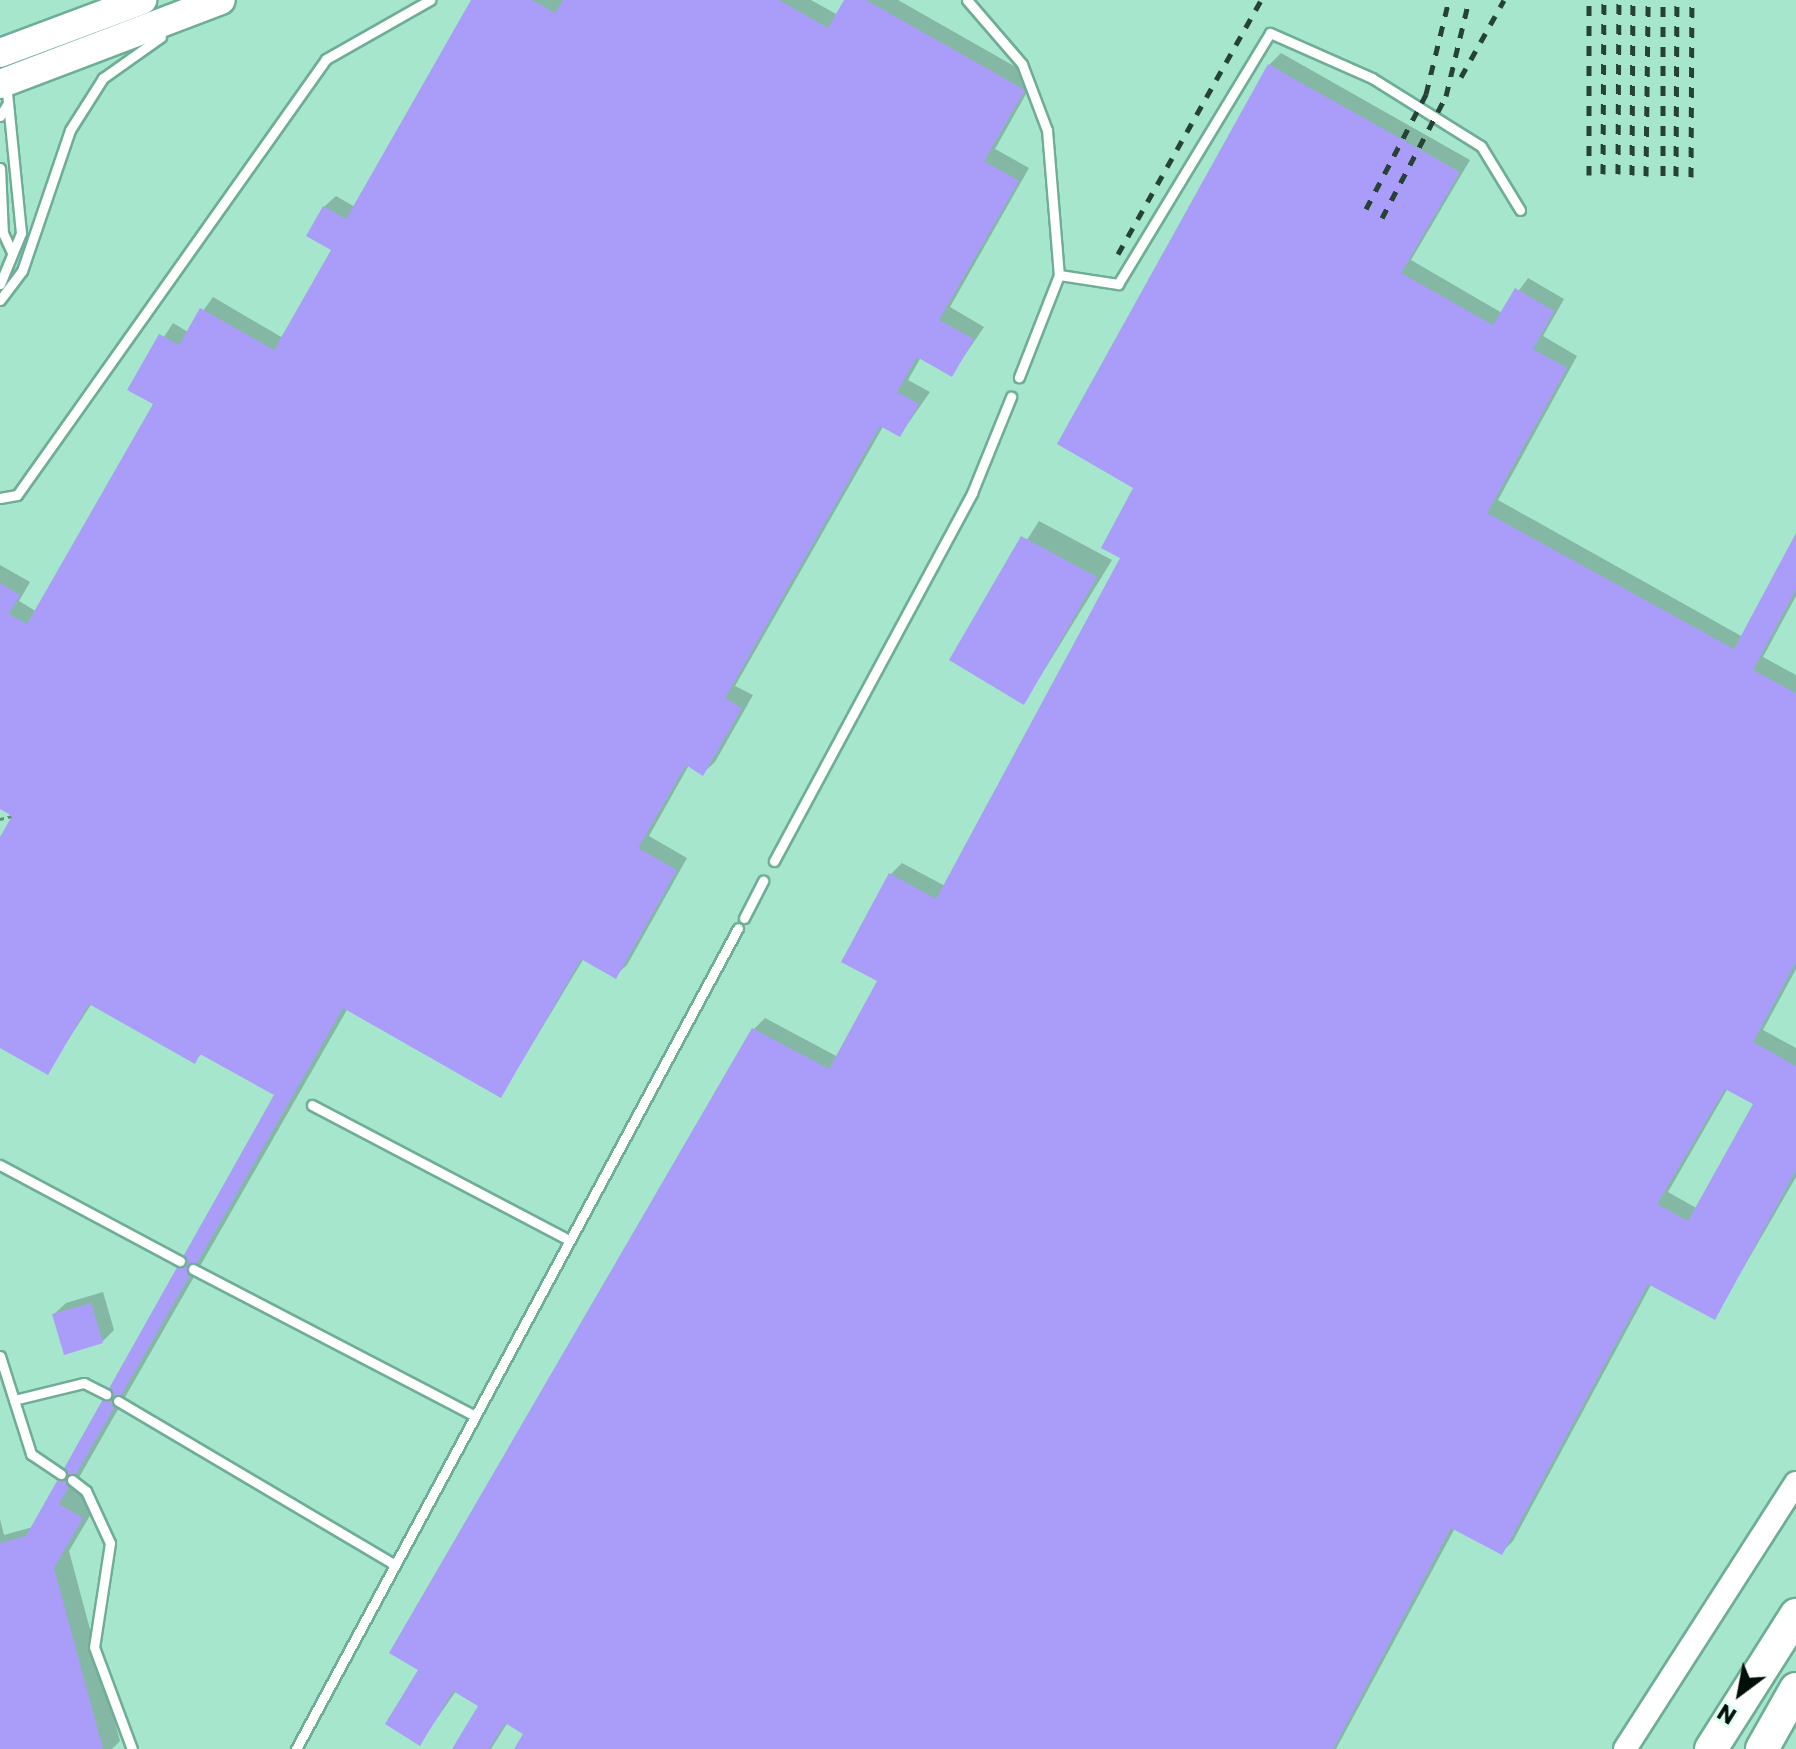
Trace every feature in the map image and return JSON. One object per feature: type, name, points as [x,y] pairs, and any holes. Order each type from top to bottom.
[{"type":"highway","points":[[1711,1749],[1796,1615]]},
{"type":"highway","points":[[1762,1749],[1796,1689]]},
{"type":"main road","points":[[0,53],[142,0]]},
{"type":"main road","points":[[4,90],[221,0]]},
{"type":"street","points":[[1625,1749],[1796,1483]]},
{"type":"lane","points":[[0,498],[17,495],[326,59],[430,0]]},
{"type":"lane","points":[[967,0],[1022,64],[1047,130],[1059,275],[1019,377]]},
{"type":"lane","points":[[0,300],[22,271],[58,157],[84,107],[123,61],[179,30],[195,10]]},
{"type":"lane","points":[[1059,275],[1118,284],[1270,33],[1372,78],[1481,146],[1520,210]]},
{"type":"lane","points":[[0,116],[4,90]]},
{"type":"lane","points":[[0,284],[21,233],[4,90]]},
{"type":"lane","points":[[0,168],[3,233],[12,252]]},
{"type":"lane","points":[[774,861],[972,493],[1011,397]]},
{"type":"lane","points":[[744,918],[763,881]]},
{"type":"lane","points":[[296,1749],[738,928]]},
{"type":"lane","points":[[312,1105],[569,1240]]},
{"type":"lane","points":[[0,1165],[180,1261]]},
{"type":"lane","points":[[193,1269],[475,1416]]},
{"type":"lane","points":[[0,1356],[31,1454],[61,1474]]},
{"type":"lane","points":[[14,1400],[84,1383],[106,1394]]},
{"type":"lane","points":[[118,1401],[395,1565]]},
{"type":"lane","points":[[72,1480],[86,1491],[110,1543],[94,1647],[132,1749]]},
{"type":"path","points":[[0,819],[12,816]]},
{"type":"building","points":[[471,0],[532,0],[555,13],[563,0],[779,0],[828,28],[844,0],[866,0],[1025,90],[984,161],[1019,181],[939,320],[974,339],[952,377],[917,357],[897,392],[919,404],[900,437],[880,426],[725,698],[742,708],[703,776],[686,765],[638,848],[677,870],[616,979],[581,959],[501,1098],[343,1008],[59,1504],[83,1518],[54,1568],[103,1749],[0,1749],[0,1543],[26,1536],[274,1095],[200,1054],[195,1064],[89,1004],[48,1075],[0,1048],[0,837],[12,816],[0,809],[0,583],[20,595],[9,614],[27,624],[153,404],[127,390],[159,334],[179,345],[200,308],[274,350],[331,250],[306,236],[323,206],[346,219]]},
{"type":"building","points":[[1268,64],[1460,172],[1401,273],[1493,325],[1515,288],[1554,311],[1533,349],[1567,368],[1487,513],[1734,649],[1796,533],[1796,589],[1753,670],[1796,693],[1796,962],[1753,1042],[1796,1066],[1796,1170],[1715,1320],[1648,1284],[1502,1555],[1451,1528],[1333,1749],[514,1749],[523,1734],[505,1723],[489,1749],[452,1749],[478,1706],[453,1691],[420,1746],[385,1724],[418,1670],[389,1653],[752,1028],[829,1069],[877,981],[841,962],[889,873],[936,899],[1120,558],[1101,548],[1133,488],[1057,444]],"holes":[[[1725,1089],[1753,1104],[1688,1221],[1657,1204]]]},
{"type":"building","points":[[1021,536],[1097,577],[1024,705],[949,660]]},
{"type":"building","points":[[91,1303],[103,1343],[64,1355],[52,1314]]},
{"type":"railway","points":[[1118,254],[1261,0]]},
{"type":"railway","points":[[1366,209],[1426,94],[1449,0]]},
{"type":"railway","points":[[1382,218],[1446,96],[1469,0]]},
{"type":"railway","points":[[1461,77],[1504,0]]},
{"type":"railway","points":[[1589,0],[1589,175]]},
{"type":"railway","points":[[1603,174],[1604,0]]},
{"type":"railway","points":[[1618,174],[1619,0]]},
{"type":"railway","points":[[1632,175],[1633,0]]},
{"type":"railway","points":[[1646,176],[1648,0]]},
{"type":"railway","points":[[1663,0],[1663,176]]},
{"type":"railway","points":[[1676,176],[1677,0]]},
{"type":"railway","points":[[1691,177],[1692,0]]}]
